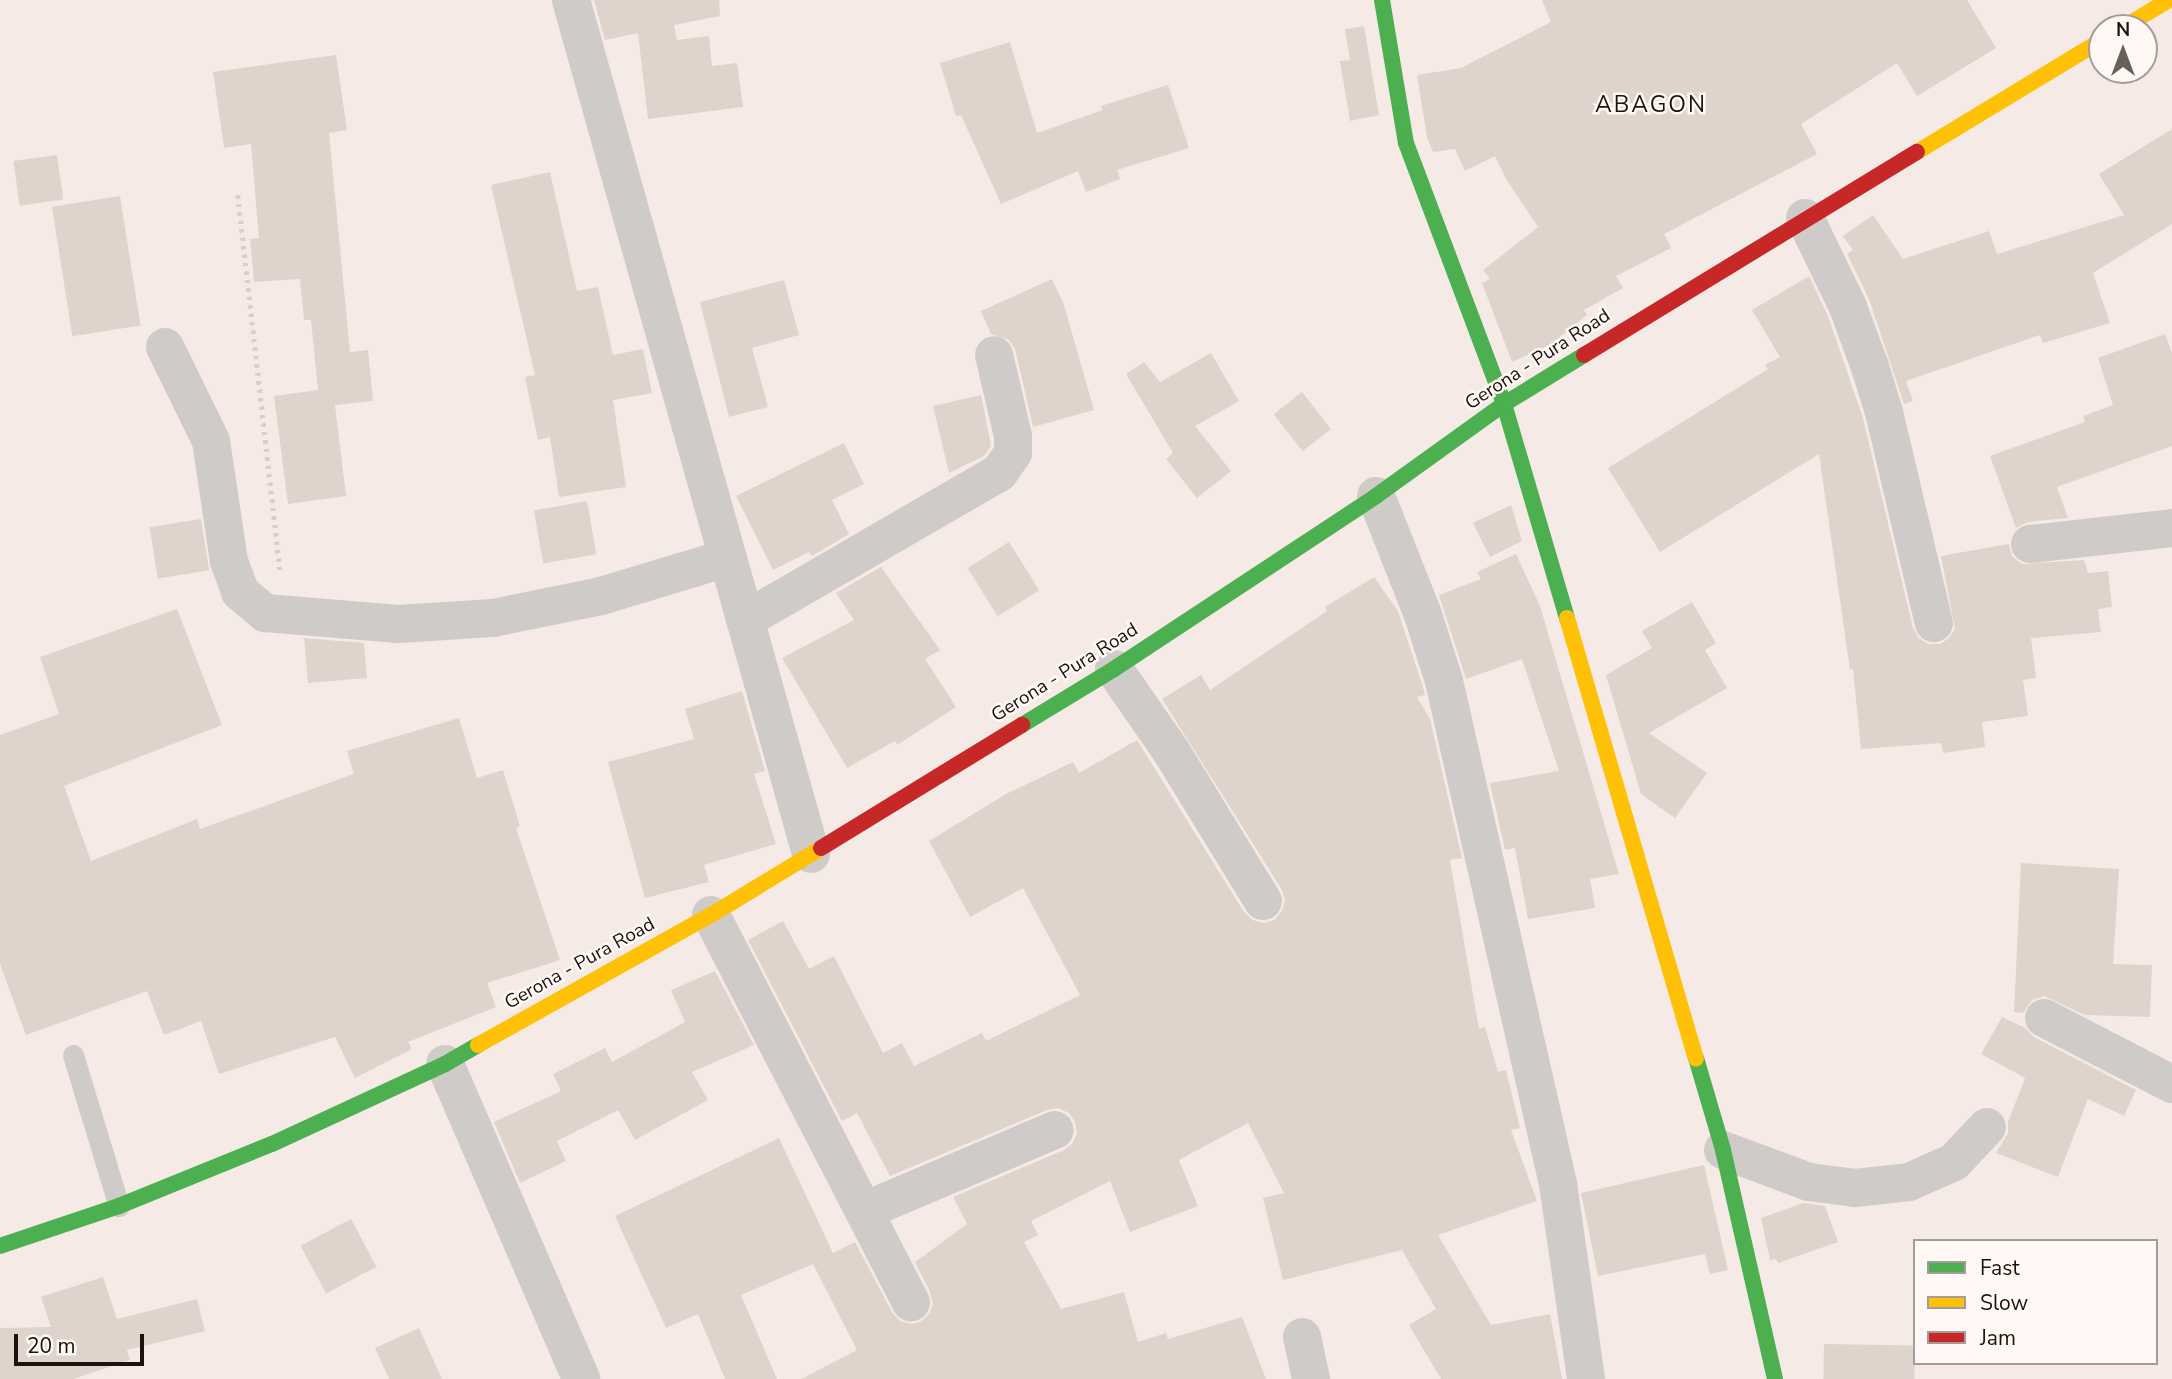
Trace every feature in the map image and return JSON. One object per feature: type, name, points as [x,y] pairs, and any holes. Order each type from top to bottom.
[{"type":"main road","points":[[1382,0],[1406,143],[1504,404],[1723,1150],[1775,1379]]},
{"type":"main road","points":[[2146,14],[2169,0]]},
{"type":"main road","name":"Gerona - Pura Road","points":[[0,1246],[119,1206],[272,1144],[445,1064],[711,915],[1114,669],[1376,496],[1504,404],[1805,218],[2088,48]]},
{"type":"street","points":[[571,0],[811,854]]},
{"type":"street","points":[[1805,218],[1847,307],[1870,367],[1884,412],[1934,623]]},
{"type":"street","points":[[166,347],[211,441],[229,561],[240,592],[265,613],[398,624],[493,618],[601,596],[727,558]]},
{"type":"street","points":[[745,620],[999,473],[1013,453],[1013,436],[994,355]]},
{"type":"street","points":[[1376,496],[1422,612],[1444,681],[1558,1184],[1586,1379]]},
{"type":"street","points":[[2030,544],[2172,528]]},
{"type":"street","points":[[1114,669],[1171,751],[1264,901]]},
{"type":"street","points":[[711,915],[911,1302]]},
{"type":"street","points":[[2044,1018],[2172,1084]]},
{"type":"street","points":[[445,1064],[581,1379]]},
{"type":"street","points":[[1723,1150],[1809,1182],[1855,1188],[1909,1182],[1954,1162],[1987,1127]]},
{"type":"street","points":[[864,1212],[1055,1130]]},
{"type":"street","points":[[1302,1337],[1311,1379]]},
{"type":"lane","points":[[72,1055],[119,1206]]},
{"type":"path","points":[[238,195],[285,615]]},
{"type":"building","points":[[594,0],[719,0],[720,16],[674,25],[677,40],[709,36],[712,66],[737,63],[743,107],[648,119],[638,33],[605,40]]},
{"type":"building","points":[[1542,0],[1967,0],[1996,48],[1917,96],[1897,63],[1801,124],[1817,154],[1664,234],[1671,248],[1616,276],[1623,288],[1584,310],[1587,315],[1550,345],[1512,362],[1482,283],[1490,279],[1483,270],[1538,227],[1506,179],[1495,156],[1465,171],[1455,149],[1433,152],[1427,137],[1417,75],[1461,68],[1551,22]]},
{"type":"building","points":[[1364,26],[1379,115],[1350,121],[1340,61],[1350,60],[1345,29]]},
{"type":"building","points":[[1010,42],[1037,133],[1103,110],[1101,106],[1168,85],[1189,148],[1117,170],[1120,179],[1086,192],[1078,171],[1001,204],[961,115],[956,116],[940,63]]},
{"type":"building","points":[[336,55],[347,130],[329,133],[350,352],[368,350],[373,401],[335,405],[346,496],[288,504],[274,396],[318,390],[311,320],[304,320],[300,279],[254,282],[250,239],[259,238],[251,144],[224,148],[213,72]]},
{"type":"building","points":[[2172,129],[2172,224],[2093,273],[2110,323],[2043,343],[2040,335],[1906,381],[1913,401],[1904,404],[1869,299],[1847,254],[1853,250],[1843,236],[1873,215],[1903,259],[1989,231],[1997,254],[2124,215],[2099,174]]},
{"type":"building","points":[[57,155],[63,200],[20,206],[13,161]]},
{"type":"building","points":[[550,172],[577,291],[598,287],[613,355],[643,349],[652,393],[613,400],[626,487],[559,497],[550,437],[538,440],[525,377],[535,375],[491,185]]},
{"type":"building","points":[[120,196],[140,325],[72,336],[52,207]]},
{"type":"building","points":[[1809,276],[1828,316],[1863,418],[1913,628],[1919,638],[1928,644],[1940,644],[1949,638],[1955,629],[1941,556],[2009,544],[2012,556],[2022,564],[2084,560],[2088,573],[2108,571],[2112,607],[2098,609],[2101,632],[2031,638],[2036,678],[2023,680],[2028,716],[1982,722],[1985,747],[1943,753],[1941,743],[1861,749],[1853,669],[1850,670],[1819,454],[1660,552],[1608,468],[1768,369],[1765,365],[1780,357],[1752,310]]},
{"type":"building","points":[[1052,279],[1064,305],[1094,410],[1033,427],[1015,349],[1009,340],[991,334],[981,311]]},
{"type":"building","points":[[784,280],[799,335],[752,348],[768,407],[729,417],[700,302]]},
{"type":"building","points":[[2165,334],[2172,353],[2172,446],[2057,487],[2068,518],[2028,522],[2016,528],[1990,456],[2085,422],[2083,416],[2113,405],[2098,358]]},
{"type":"building","points":[[1211,353],[1239,401],[1195,426],[1231,471],[1197,498],[1166,459],[1173,453],[1126,374],[1144,362],[1160,382]]},
{"type":"building","points":[[1302,392],[1331,429],[1303,451],[1274,414]]},
{"type":"building","points":[[981,395],[991,446],[984,456],[949,473],[933,406]]},
{"type":"building","points":[[844,443],[864,484],[832,500],[849,534],[812,556],[809,552],[773,570],[736,496]]},
{"type":"building","points":[[587,501],[596,554],[543,564],[534,510]]},
{"type":"building","points":[[1511,505],[1522,541],[1490,557],[1473,523]]},
{"type":"building","points":[[201,519],[209,570],[158,578],[150,527]]},
{"type":"building","points":[[1009,542],[1039,590],[998,616],[967,568]]},
{"type":"building","points":[[1516,554],[1540,606],[1619,874],[1590,879],[1595,908],[1528,919],[1515,848],[1505,850],[1490,783],[1559,771],[1522,659],[1466,679],[1439,595],[1481,579],[1477,572]]},
{"type":"building","points":[[881,567],[940,650],[925,659],[956,707],[897,745],[895,741],[847,768],[782,658],[854,620],[836,593]]},
{"type":"building","points":[[1374,577],[1398,611],[1423,687],[1425,695],[1417,697],[1430,719],[1462,858],[1450,860],[1479,1029],[1485,1027],[1498,1072],[1506,1070],[1520,1128],[1511,1130],[1537,1201],[1438,1235],[1491,1325],[1550,1314],[1562,1379],[1441,1379],[1409,1325],[1436,1309],[1402,1250],[1283,1280],[1263,1198],[1284,1193],[1248,1123],[1179,1160],[1198,1206],[1130,1232],[1110,1181],[1031,1221],[1038,1235],[1024,1242],[1061,1309],[1124,1292],[1138,1342],[1166,1333],[1168,1339],[1242,1317],[1266,1379],[801,1379],[857,1350],[813,1264],[741,1295],[777,1379],[725,1379],[698,1314],[666,1328],[615,1216],[779,1138],[833,1253],[855,1242],[892,1312],[900,1321],[911,1324],[920,1322],[929,1314],[933,1304],[915,1262],[967,1224],[953,1197],[1064,1150],[1072,1144],[1077,1133],[1075,1122],[1069,1113],[1058,1108],[1047,1110],[890,1176],[857,1113],[842,1121],[748,940],[783,921],[809,969],[834,956],[883,1053],[902,1043],[914,1066],[982,1033],[986,1041],[1080,995],[1023,888],[970,917],[929,841],[1006,794],[1073,762],[1079,773],[1137,740],[1244,912],[1253,920],[1264,923],[1274,920],[1282,911],[1285,900],[1282,890],[1162,699],[1201,675],[1210,690],[1327,611],[1325,607]]},
{"type":"building","points":[[1692,602],[1716,643],[1705,650],[1727,688],[1649,733],[1707,773],[1675,818],[1641,794],[1606,675],[1652,648],[1642,631]]},
{"type":"building","points":[[177,609],[222,725],[64,786],[91,861],[197,819],[200,829],[354,774],[347,751],[459,718],[477,778],[503,770],[520,826],[516,828],[560,960],[487,983],[496,1007],[408,1042],[412,1049],[355,1078],[335,1037],[219,1074],[201,1021],[164,1035],[147,991],[26,1035],[0,964],[0,735],[59,714],[40,657]]},
{"type":"building","points":[[304,638],[364,643],[367,678],[308,683]]},
{"type":"building","points":[[742,691],[765,771],[754,774],[776,844],[704,865],[709,882],[645,898],[608,762],[694,739],[685,709]]},
{"type":"building","points":[[2021,863],[2119,869],[2113,964],[2152,965],[2150,1017],[2085,1015],[2044,996],[2032,1000],[2023,1013],[2014,1012]]},
{"type":"building","points":[[715,971],[754,1045],[692,1072],[708,1100],[635,1140],[618,1110],[557,1141],[566,1161],[520,1183],[494,1122],[561,1091],[553,1074],[605,1048],[612,1062],[685,1022],[671,990]]},
{"type":"building","points":[[2002,1017],[2025,1028],[2034,1037],[2136,1090],[2124,1116],[2088,1099],[2058,1177],[1996,1153],[2008,1133],[2008,1122],[2025,1078],[1981,1054]]},
{"type":"building","points":[[1704,1165],[1728,1270],[1710,1274],[1705,1254],[1598,1276],[1581,1193]]},
{"type":"building","points":[[1803,1203],[1825,1206],[1838,1242],[1778,1263],[1776,1259],[1770,1260],[1761,1218]]},
{"type":"building","points":[[351,1219],[376,1267],[326,1293],[301,1246]]},
{"type":"building","points":[[103,1277],[117,1319],[197,1299],[205,1331],[127,1350],[130,1360],[73,1379],[0,1379],[0,1328],[51,1327],[41,1297]]},
{"type":"building","points":[[419,1328],[442,1379],[389,1379],[375,1348]]},
{"type":"building","points":[[1824,1344],[1913,1346],[1914,1379],[1823,1379]]},
{"type":"traffic: fast","points":[[1382,0],[1406,143],[1504,404],[1567,618]]},
{"type":"traffic: fast","points":[[1022,725],[1114,669],[1376,496],[1504,404],[1584,355]]},
{"type":"traffic: fast","points":[[0,1246],[119,1206],[272,1144],[445,1064],[478,1045]]},
{"type":"traffic: fast","points":[[1696,1058],[1723,1150],[1775,1379]]},
{"type":"traffic: slow","points":[[2146,14],[2169,0]]},
{"type":"traffic: slow","points":[[1917,152],[2088,48]]},
{"type":"traffic: slow","points":[[1567,618],[1696,1058]]},
{"type":"traffic: slow","points":[[478,1045],[711,915],[821,848]]},
{"type":"traffic: jam","points":[[1584,355],[1917,152]]},
{"type":"traffic: jam","points":[[821,848],[1022,725]]},
{"type":"district","name":"ABAGON","points":[[1651,105]]}]
